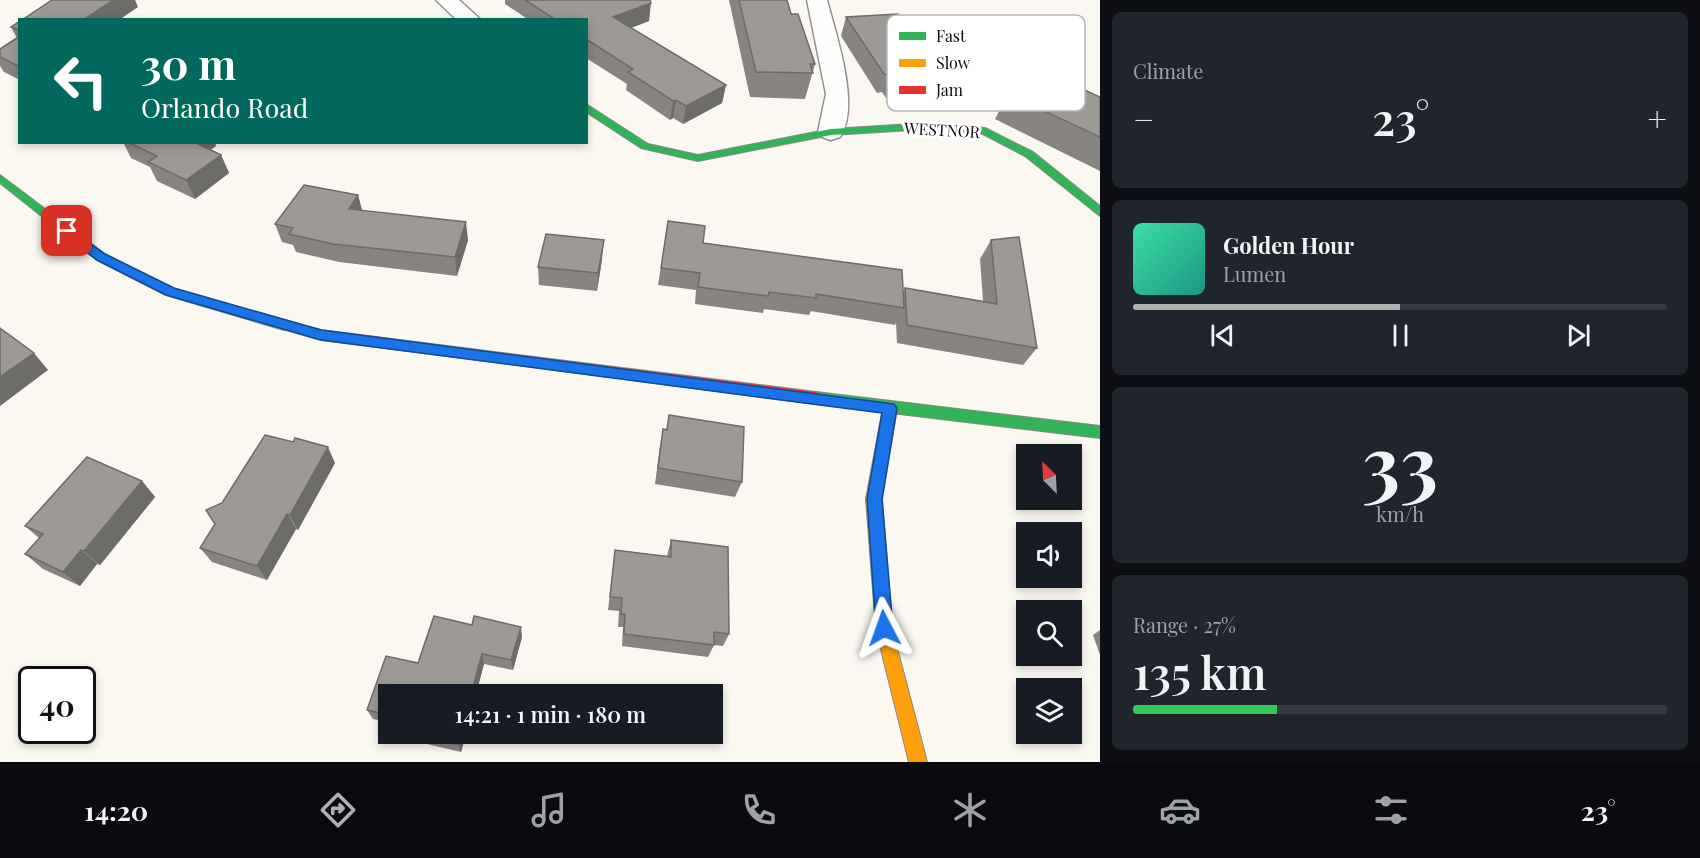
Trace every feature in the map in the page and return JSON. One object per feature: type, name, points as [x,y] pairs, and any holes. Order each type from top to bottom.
[{"type":"street","points":[[446,0],[468,18]]},
{"type":"street","points":[[818,0],[838,94],[831,132]]},
{"type":"street","name":"WESTNOR","points":[[588,108],[645,146],[698,158],[831,132],[928,126],[985,131],[1029,154],[1100,212]]},
{"type":"street","points":[[0,178],[101,257],[170,292],[321,335],[890,408],[1100,432]]},
{"type":"street","points":[[890,408],[874,499],[884,628],[918,762]]},
{"type":"building","points":[[52,0],[113,0],[86,18],[25,18]]},
{"type":"building","points":[[525,0],[650,0],[651,3],[613,17],[726,85],[686,106],[676,100],[673,101],[628,72],[633,69],[588,40],[588,18],[553,18]]},
{"type":"building","points":[[739,0],[787,0],[791,14],[798,14],[815,64],[810,64],[813,73],[756,72]]},
{"type":"building","points":[[898,14],[887,15],[887,74],[884,74],[846,17]]},
{"type":"building","points":[[18,22],[18,29],[11,27]]},
{"type":"building","points":[[18,37],[18,66],[0,57],[0,49]]},
{"type":"building","points":[[1085,90],[1100,97],[1100,137],[1044,111],[1085,111]]},
{"type":"building","points":[[132,144],[198,144],[221,155],[186,180],[148,162],[157,156]]},
{"type":"building","points":[[304,185],[358,195],[349,209],[466,222],[455,257],[333,244],[289,234],[293,228],[275,224]]},
{"type":"building","points":[[668,221],[705,226],[703,243],[902,270],[904,308],[816,294],[816,298],[769,292],[768,296],[698,287],[700,273],[661,268]]},
{"type":"building","points":[[546,234],[604,240],[598,273],[538,267]]},
{"type":"building","points":[[1019,237],[1037,348],[907,325],[905,288],[997,304],[991,240]]},
{"type":"building","points":[[0,328],[34,353],[0,377]]},
{"type":"building","points":[[669,415],[744,427],[742,482],[658,468],[663,429],[667,430]]},
{"type":"building","points":[[265,435],[293,442],[295,438],[328,447],[290,515],[287,514],[257,566],[200,548],[215,524],[206,510],[222,503]]},
{"type":"building","points":[[87,457],[142,481],[84,551],[81,550],[63,572],[25,554],[43,534],[25,526]]},
{"type":"building","points":[[671,540],[728,547],[729,634],[714,632],[714,645],[624,634],[625,614],[621,614],[622,598],[610,597],[615,550],[671,557]]},
{"type":"building","points":[[434,616],[472,625],[474,616],[521,627],[511,660],[482,654],[474,684],[378,684],[378,713],[367,710],[386,656],[418,663]]},
{"type":"traffic: fast","points":[[588,108],[645,146],[698,158],[831,132],[928,126],[985,131],[1029,154],[1100,212]]},
{"type":"traffic: fast","points":[[0,178],[101,257],[170,292],[284,325]]},
{"type":"traffic: fast","points":[[816,398],[1100,432]]},
{"type":"traffic: slow","points":[[284,325],[321,335],[510,359]]},
{"type":"traffic: slow","points":[[890,408],[874,499],[884,629],[918,762]]},
{"type":"traffic: jam","points":[[510,359],[816,398]]},
{"type":"route","points":[[67,231],[101,257],[170,292],[321,335],[890,408],[874,499],[884,628]]}]
